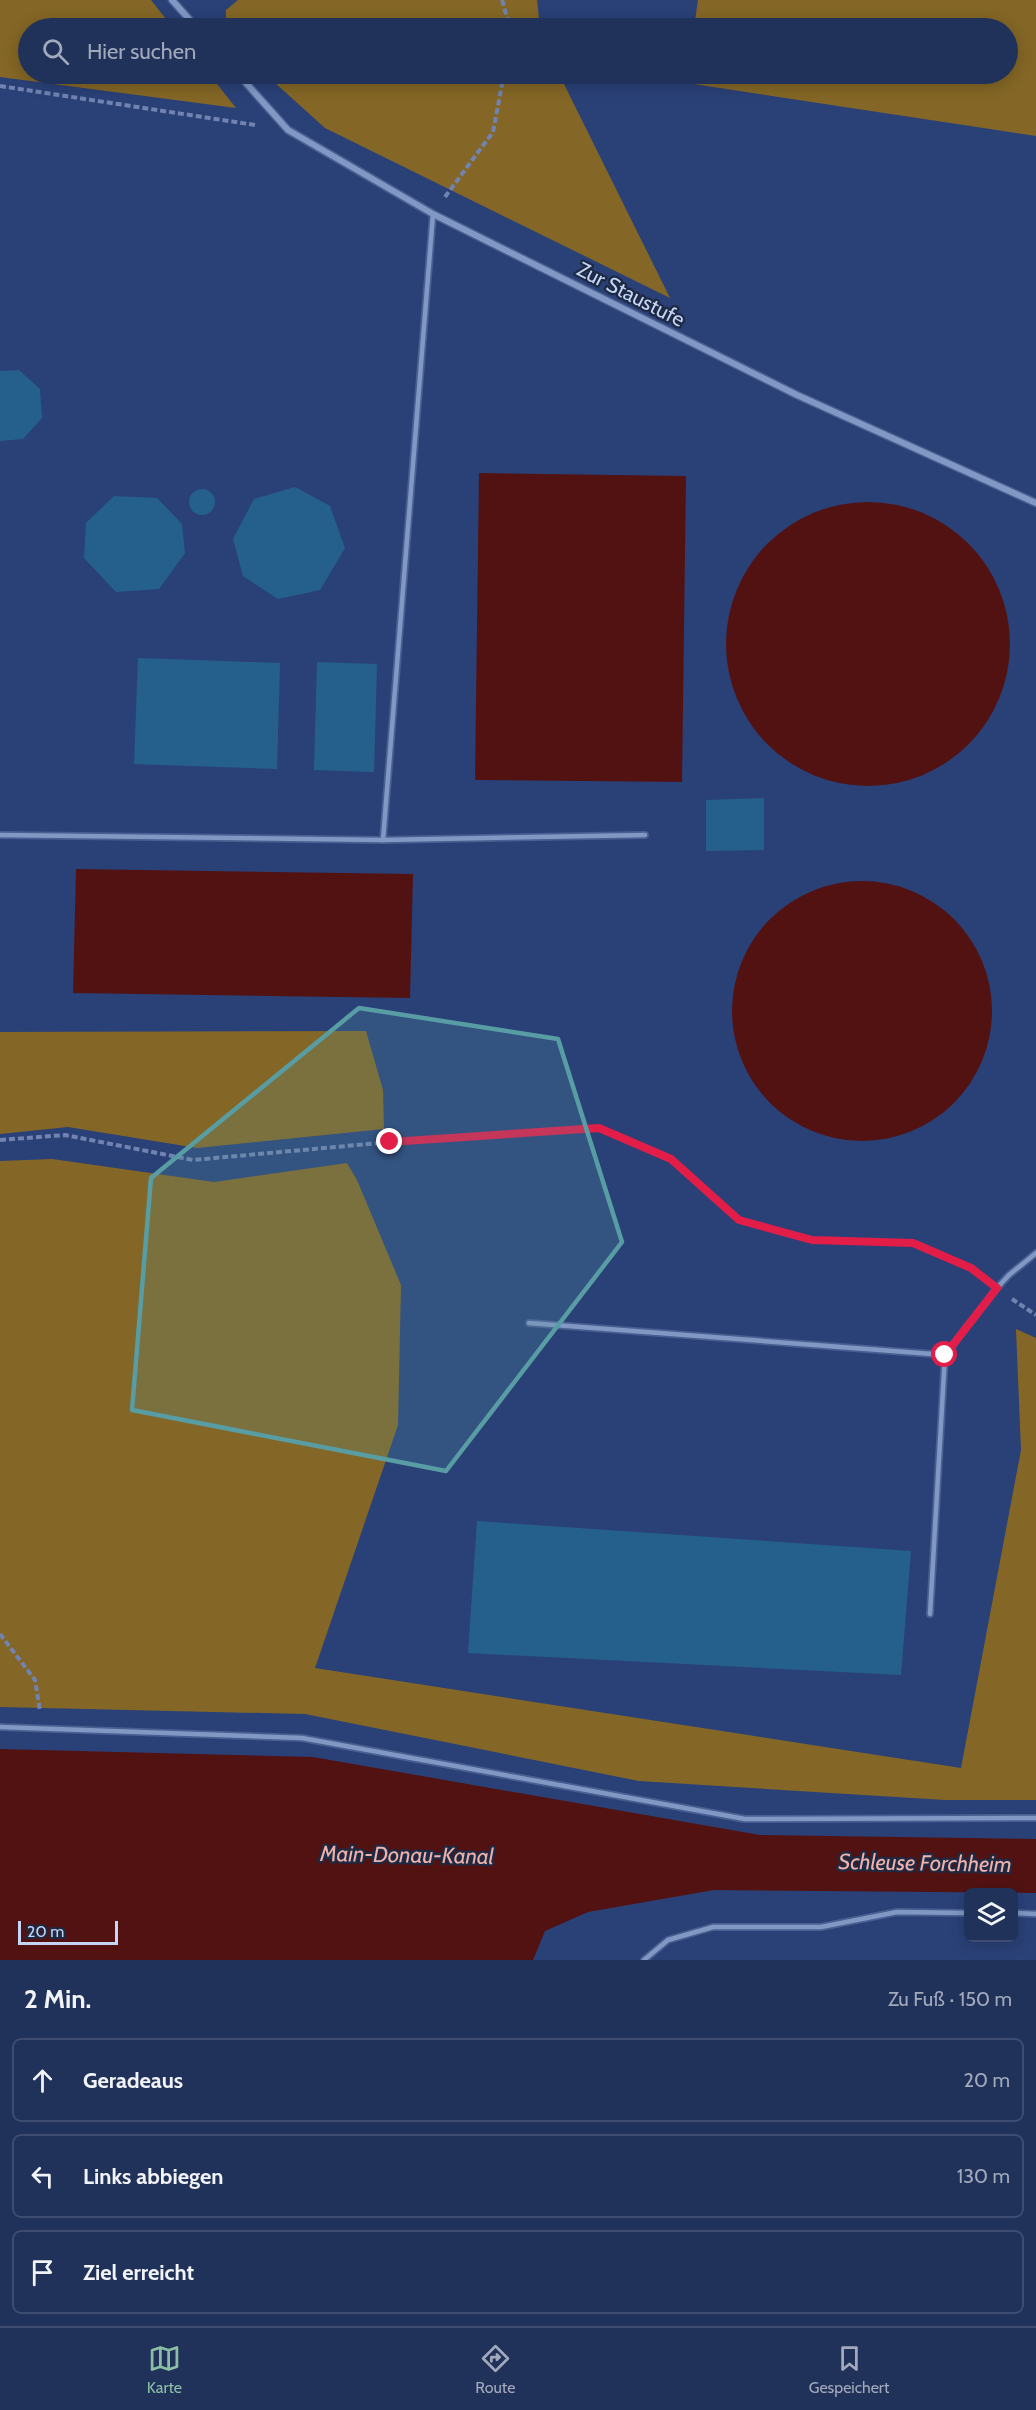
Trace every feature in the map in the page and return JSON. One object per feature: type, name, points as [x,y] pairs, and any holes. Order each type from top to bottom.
[{"type":"street","points":[[172,0],[188,18]]},
{"type":"street","name":"Zur Staustufe","points":[[247,84],[288,130],[433,214],[797,395],[1036,503]]},
{"type":"lane","points":[[384,840],[433,214]]},
{"type":"lane","points":[[0,835],[384,840],[645,835]]},
{"type":"lane","points":[[930,1614],[945,1355],[997,1288],[1036,1252]]},
{"type":"lane","points":[[529,1323],[945,1355]]},
{"type":"lane","points":[[0,1727],[302,1738],[745,1819],[1036,1818]]},
{"type":"lane","points":[[644,1960],[668,1940],[713,1927],[821,1927],[897,1912],[964,1913]]},
{"type":"lane","points":[[1018,1913],[1036,1914]]},
{"type":"path","points":[[502,0],[507,18]]},
{"type":"path","points":[[433,214],[494,132],[502,84]]},
{"type":"path","points":[[0,86],[288,130]]},
{"type":"path","points":[[0,1140],[65,1135],[193,1160],[390,1142],[599,1128],[671,1159],[739,1220],[812,1240],[913,1243],[971,1268],[1036,1315]]},
{"type":"path","points":[[0,1634],[35,1680],[43,1728]]},
{"type":"highlighted area","points":[[359,1008],[558,1039],[622,1242],[446,1471],[132,1410],[151,1178]]},
{"type":"shaded area","points":[[0,0],[151,0],[165,18],[18,18],[18,79],[0,77]]},
{"type":"shaded area","points":[[238,0],[537,0],[539,18],[226,18],[226,10]]},
{"type":"shaded area","points":[[698,0],[1036,0],[1036,136],[694,84],[1018,84],[1018,18],[695,18]]},
{"type":"shaded area","points":[[53,84],[217,84],[236,108]]},
{"type":"shaded area","points":[[276,84],[564,84],[670,298],[325,128]]},
{"type":"shaded area","points":[[366,1031],[383,1090],[384,1129],[197,1148],[68,1127],[0,1134],[0,1032]]},
{"type":"shaded area","points":[[52,1159],[214,1182],[347,1163],[357,1180],[401,1285],[398,1425],[315,1668],[961,1768],[1021,1450],[1016,1329],[1036,1338],[1036,1800],[945,1800],[639,1781],[305,1714],[0,1707],[0,1161]]},
{"type":"water","points":[[479,473],[686,476],[682,782],[475,780]]},
{"type":"water","points":[[882,502],[923,512],[947,526],[969,543],[986,565],[1000,589],[1008,616],[1010,644],[1008,672],[1000,699],[986,723],[969,745],[947,762],[923,776],[896,784],[854,786],[813,776],[789,762],[767,745],[750,723],[736,699],[728,672],[726,630],[736,589],[750,565],[767,543],[789,526],[813,512],[840,504]]},
{"type":"water","points":[[76,869],[413,874],[410,998],[73,993]]},
{"type":"water","points":[[862,881],[887,884],[912,891],[934,903],[954,919],[970,939],[982,961],[989,986],[992,1011],[989,1036],[982,1061],[970,1083],[954,1103],[934,1119],[912,1131],[887,1138],[862,1141],[837,1138],[812,1131],[790,1119],[770,1103],[754,1083],[742,1061],[735,1036],[732,1011],[735,986],[742,961],[754,939],[770,919],[790,903],[812,891],[837,884]]},
{"type":"water","points":[[0,1749],[313,1757],[760,1835],[1036,1839],[1036,1893],[1018,1893],[1018,1888],[964,1888],[964,1892],[714,1890],[588,1912],[545,1931],[533,1960],[0,1960]]},
{"type":"building","points":[[19,370],[40,389],[42,418],[23,439],[0,441],[0,371]]},
{"type":"building","points":[[295,487],[330,506],[345,548],[320,590],[278,599],[243,576],[233,539],[254,499]]},
{"type":"building","points":[[202,489],[211,493],[215,502],[211,511],[202,515],[193,511],[189,502],[193,493]]},
{"type":"building","points":[[114,496],[157,498],[182,524],[185,553],[159,589],[116,592],[84,558],[86,523]]},
{"type":"building","points":[[138,658],[280,663],[277,769],[134,764]]},
{"type":"building","points":[[317,662],[377,664],[374,772],[314,770]]},
{"type":"building","points":[[764,798],[764,850],[706,851],[706,800]]},
{"type":"building","points":[[477,1521],[911,1551],[901,1675],[468,1653]]},
{"type":"route","points":[[390,1142],[599,1128],[671,1159],[739,1220],[812,1240],[913,1243],[971,1268],[997,1288],[945,1355]]},
{"type":"water label","name":"Main-Donau-Kanal","points":[[407,1855]]},
{"type":"water label","name":"Schleuse Forchheim","points":[[925,1863]]}]
